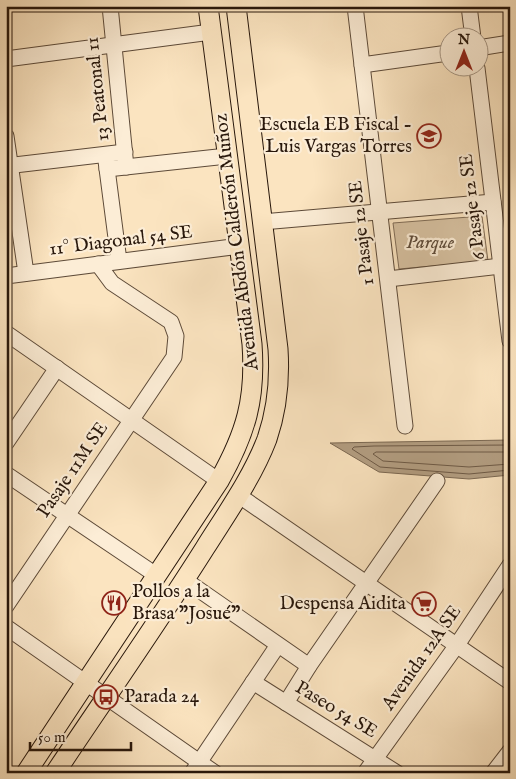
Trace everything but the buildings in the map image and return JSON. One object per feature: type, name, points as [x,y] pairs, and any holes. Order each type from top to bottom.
[{"type":"main road","name":"Avenida Abdón Calderón Muñoz","points":[[26,773],[219,480],[244,430],[253,388],[252,344],[208,6]]},
{"type":"main road","name":"Avenida Abdón Calderón Muñoz","points":[[55,773],[185,580],[238,495],[267,438],[276,406],[278,349],[236,6]]},
{"type":"street","name":"13 Peatonal 11","points":[[110,6],[126,160]]},
{"type":"street","name":"1 Pasaje 12 SE","points":[[355,6],[405,426]]},
{"type":"street","points":[[469,6],[472,28]]},
{"type":"street","points":[[6,59],[211,32]]},
{"type":"street","points":[[488,46],[510,43]]},
{"type":"street","points":[[362,65],[438,54]]},
{"type":"street","name":"6 Pasaje 12 SE","points":[[478,78],[493,202],[505,266],[510,341]]},
{"type":"street","points":[[6,136],[8,166],[26,273]]},
{"type":"street","points":[[8,166],[227,156]]},
{"type":"street","points":[[107,162],[119,261]]},
{"type":"street","points":[[262,222],[493,202]]},
{"type":"street","name":"11° Diagonal 54 SE","points":[[6,276],[240,246]]},
{"type":"street","name":"Pasaje 11M SE","points":[[6,606],[174,357],[176,336],[171,322],[119,288],[98,264]]},
{"type":"street","points":[[388,279],[505,266]]},
{"type":"street","points":[[6,333],[219,480]]},
{"type":"street","points":[[6,443],[58,368]]},
{"type":"street","points":[[6,474],[156,576]]},
{"type":"street","points":[[286,703],[309,666],[437,482]]},
{"type":"street","points":[[238,495],[510,682]]},
{"type":"street","name":"Avenida 12A SE","points":[[365,773],[457,645],[510,565]]},
{"type":"street","name":"Paseo 54 SE","points":[[185,580],[309,666]]},
{"type":"street","points":[[6,627],[106,697],[196,767],[215,773]]},
{"type":"street","points":[[196,767],[278,645]]},
{"type":"street","name":"Paseo 54 SE","points":[[253,682],[398,773]]},
{"type":"street","points":[[493,773],[510,751]]},
{"type":"green space","name":"Parque","points":[[482,216],[488,261],[399,269],[393,223]]},
{"type":"water","points":[[510,440],[510,475],[469,479],[379,472],[330,443]]},
{"type":"place","name":"Escuela EB Fiscal - Luis Vargas Torres","points":[[429,136]]},
{"type":"place","name":"Pollos a la Brasa \"Josué\"","points":[[114,603]]},
{"type":"place","name":"Despensa Aidita","points":[[424,604]]},
{"type":"place","name":"Parada 24","points":[[106,697]]}]
